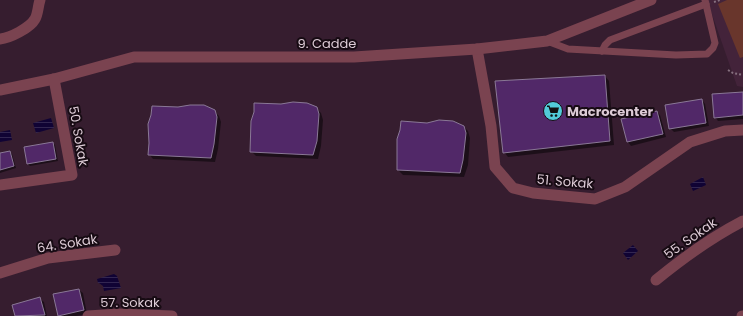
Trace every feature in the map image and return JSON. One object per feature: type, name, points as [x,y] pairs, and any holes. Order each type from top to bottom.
[{"type":"street","points":[[0,39],[8,38],[24,29],[35,19],[40,0]]},
{"type":"street","name":"9. Cadde","points":[[0,90],[54,79],[134,57],[354,57],[478,49],[547,41],[651,0]]},
{"type":"street","name":"51. Sokak","points":[[478,49],[491,126],[495,167],[513,188],[533,193],[595,199],[625,187],[690,142],[724,131],[743,130]]},
{"type":"street","name":"50. Sokak","points":[[0,185],[72,175],[54,79]]},
{"type":"street","name":"55. Sokak","points":[[656,280],[681,260],[729,228],[743,221]]},
{"type":"street","name":"64. Sokak","points":[[0,273],[48,258],[115,250]]},
{"type":"street","name":"57. Sokak","points":[[88,316],[118,314],[172,316]]},
{"type":"lane","points":[[547,41],[568,49],[602,51],[676,55],[707,54],[713,48],[715,43],[706,2],[610,40],[602,51]]},
{"type":"path","points":[[728,70],[733,73],[743,75]]},
{"type":"shaded area","points":[[707,0],[743,0],[743,87],[737,86]]},
{"type":"shaded area","points":[[727,0],[743,0],[743,57],[740,58],[718,4]]},
{"type":"shaded area","points":[[51,118],[54,128],[36,133],[33,123]]},
{"type":"shaded area","points":[[10,130],[12,140],[0,142],[0,132]]},
{"type":"shaded area","points":[[703,177],[706,185],[693,191],[690,184]]},
{"type":"shaded area","points":[[633,245],[638,251],[628,260],[623,253]]},
{"type":"shaded area","points":[[114,274],[117,276],[121,288],[104,291],[103,286],[98,283],[97,279]]},
{"type":"building","name":"Macrocenter","points":[[605,75],[610,141],[503,153],[495,81]]},
{"type":"building","points":[[743,92],[743,115],[714,118],[712,94]]},
{"type":"building","points":[[702,99],[706,123],[669,129],[665,105]]},
{"type":"building","points":[[293,102],[307,103],[317,107],[319,114],[317,141],[313,155],[250,152],[251,121],[254,112],[254,103],[281,104]]},
{"type":"building","points":[[204,105],[215,110],[217,117],[211,158],[148,155],[148,124],[152,106],[178,107]]},
{"type":"building","points":[[657,111],[663,134],[627,142],[621,119]]},
{"type":"building","points":[[439,120],[453,121],[464,126],[466,133],[460,173],[397,170],[397,139],[401,121],[427,123]]},
{"type":"building","points":[[53,142],[56,159],[27,164],[24,147]]},
{"type":"building","points":[[10,151],[14,166],[0,170],[0,153]]},
{"type":"building","points":[[79,289],[84,310],[58,316],[53,294]]},
{"type":"building","points":[[40,297],[45,315],[15,316],[12,305]]},
{"type":"place","name":"Macrocenter","points":[[553,111]]}]
